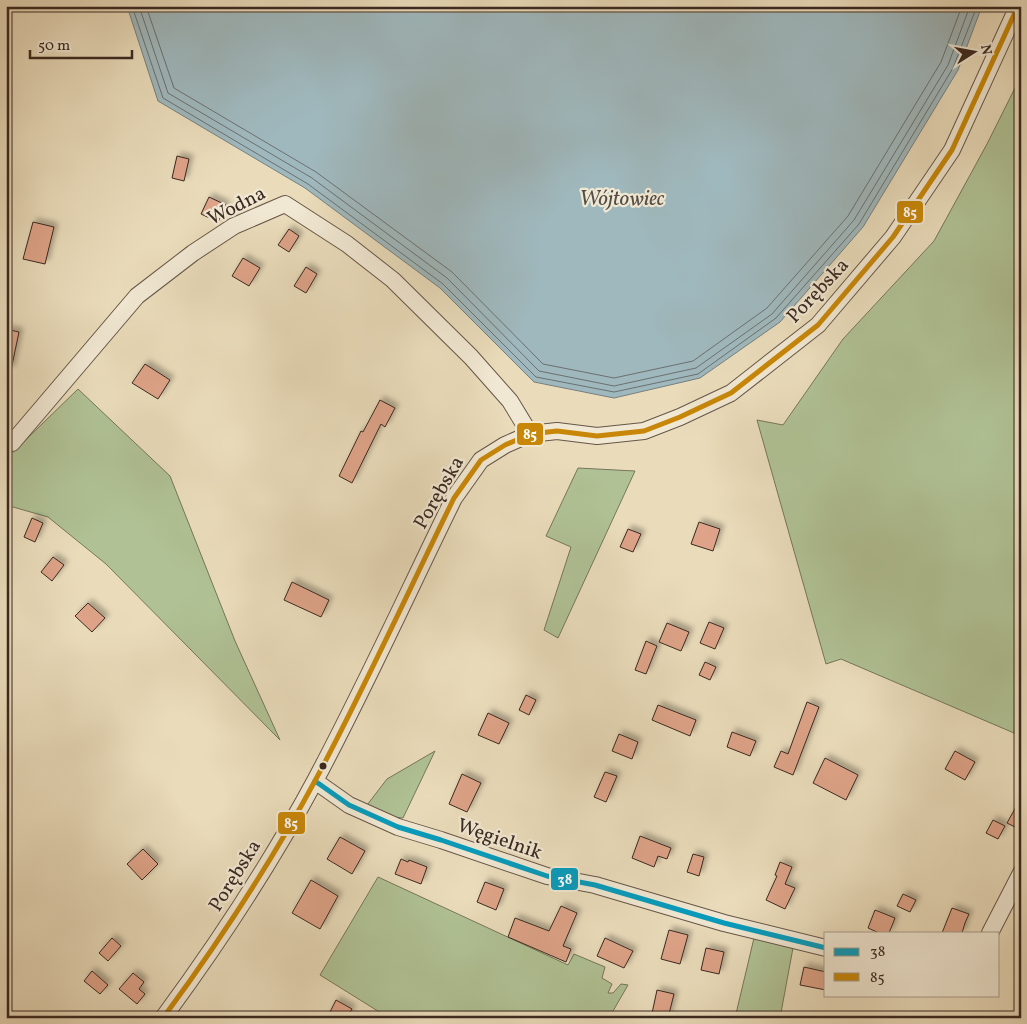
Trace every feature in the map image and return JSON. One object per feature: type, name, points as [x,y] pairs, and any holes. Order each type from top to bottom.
[{"type":"street","name":"Porębska","points":[[163,1018],[200,968],[258,880],[315,781],[454,498],[482,460],[505,445],[530,434],[557,431],[597,436],[625,433],[644,430],[680,417],[731,393],[818,325],[893,238],[952,150],[1018,6]]},
{"type":"street","name":"Wodna","points":[[12,443],[137,296],[192,253],[234,226],[285,204],[346,244],[393,280],[472,356],[510,402],[530,434]]},
{"type":"street","name":"Węgielnik","points":[[315,781],[349,805],[398,827],[547,876],[595,885],[744,928],[824,948]]},
{"type":"street","points":[[991,932],[1021,872]]},
{"type":"green space","points":[[1021,76],[1021,736],[841,659],[826,664],[757,420],[783,425],[843,339],[934,241],[987,144]]},
{"type":"green space","points":[[78,389],[170,476],[235,641],[280,740],[106,564],[48,517],[6,505],[6,459]]},
{"type":"green space","points":[[578,468],[635,471],[558,638],[544,630],[571,547],[546,536]]},
{"type":"green space","points":[[435,751],[403,818],[393,817],[367,805],[387,779]]},
{"type":"green space","points":[[378,877],[568,965],[574,954],[605,967],[602,978],[612,984],[608,993],[613,993],[621,984],[628,985],[609,1018],[389,1018],[320,975]]},
{"type":"green space","points":[[754,938],[793,948],[780,1018],[735,1018]]},
{"type":"water","name":"Wójtowiec","points":[[127,6],[982,6],[958,70],[863,227],[780,322],[700,378],[614,398],[534,382],[440,288],[305,188],[158,101]]},
{"type":"building","points":[[177,156],[189,159],[184,181],[172,178]]},
{"type":"building","points":[[209,197],[226,205],[218,222],[201,214]]},
{"type":"building","points":[[33,222],[54,227],[45,264],[23,259]]},
{"type":"building","points":[[289,229],[299,236],[289,252],[278,245]]},
{"type":"building","points":[[243,258],[260,268],[249,286],[232,276]]},
{"type":"building","points":[[306,267],[317,274],[306,293],[294,286]]},
{"type":"building","points":[[6,329],[19,332],[11,370],[6,369]]},
{"type":"building","points":[[145,364],[170,380],[158,399],[132,383]]},
{"type":"building","points":[[380,400],[395,408],[385,427],[381,424],[352,483],[339,476],[361,431],[363,432]]},
{"type":"building","points":[[32,518],[43,523],[35,542],[24,537]]},
{"type":"building","points":[[699,522],[720,529],[713,551],[691,544]]},
{"type":"building","points":[[628,529],[641,534],[633,552],[620,547]]},
{"type":"building","points":[[53,557],[64,565],[52,581],[41,572]]},
{"type":"building","points":[[292,582],[329,600],[321,617],[284,600]]},
{"type":"building","points":[[88,603],[105,618],[92,632],[75,616]]},
{"type":"building","points":[[709,622],[724,628],[715,649],[700,643]]},
{"type":"building","points":[[667,623],[689,632],[681,651],[659,642]]},
{"type":"building","points":[[646,641],[657,646],[646,674],[635,670]]},
{"type":"building","points":[[705,662],[716,667],[710,680],[699,675]]},
{"type":"building","points":[[526,695],[536,700],[529,715],[519,710]]},
{"type":"building","points":[[807,702],[819,707],[793,775],[774,767],[781,751],[788,754]]},
{"type":"building","points":[[658,705],[696,720],[690,736],[652,720]]},
{"type":"building","points":[[488,713],[509,723],[499,744],[478,735]]},
{"type":"building","points":[[732,732],[756,741],[750,756],[727,747]]},
{"type":"building","points":[[619,734],[638,742],[632,759],[612,751]]},
{"type":"building","points":[[955,751],[975,762],[965,780],[945,769]]},
{"type":"building","points":[[825,758],[858,775],[846,800],[813,783]]},
{"type":"building","points":[[605,772],[617,776],[606,802],[594,797]]},
{"type":"building","points":[[462,774],[481,783],[467,812],[449,804]]},
{"type":"building","points":[[1021,798],[1021,830],[1007,823]]},
{"type":"building","points":[[993,820],[1005,826],[998,839],[986,833]]},
{"type":"building","points":[[640,836],[671,848],[667,859],[658,856],[654,867],[632,858]]},
{"type":"building","points":[[340,837],[365,851],[352,874],[327,859]]},
{"type":"building","points":[[143,849],[158,864],[142,880],[127,864]]},
{"type":"building","points":[[693,854],[704,857],[699,876],[687,872]]},
{"type":"building","points":[[401,859],[427,867],[421,884],[395,874]]},
{"type":"building","points":[[780,862],[792,867],[785,884],[795,888],[785,909],[766,900],[777,876],[775,875]]},
{"type":"building","points":[[311,880],[338,896],[320,929],[292,913]]},
{"type":"building","points":[[485,882],[504,889],[496,910],[477,902]]},
{"type":"building","points":[[903,894],[916,900],[910,912],[897,906]]},
{"type":"building","points":[[561,906],[577,913],[563,946],[571,949],[566,962],[508,937],[515,918],[549,931]]},
{"type":"building","points":[[952,908],[969,914],[962,932],[942,932]]},
{"type":"building","points":[[875,910],[895,918],[889,932],[877,932],[868,928]]},
{"type":"building","points":[[669,930],[688,935],[680,964],[661,959]]},
{"type":"building","points":[[112,938],[121,946],[108,961],[99,953]]},
{"type":"building","points":[[605,938],[633,951],[624,968],[597,956]]},
{"type":"building","points":[[706,948],[724,952],[719,974],[701,970]]},
{"type":"building","points":[[804,967],[824,972],[824,990],[800,985]]},
{"type":"building","points":[[92,971],[108,985],[100,994],[84,981]]},
{"type":"building","points":[[133,973],[144,982],[139,989],[145,994],[137,1004],[119,989]]},
{"type":"building","points":[[657,990],[674,994],[668,1018],[651,1018]]},
{"type":"building","points":[[336,1000],[352,1009],[347,1018],[327,1018]]},
{"type":"transit line","name":"85","points":[[163,1018],[244,901],[299,810],[352,710],[454,498],[481,460],[505,445],[530,434],[557,431],[597,436],[644,431],[680,417],[731,393],[818,325],[893,237],[952,150],[1018,6]]},
{"type":"transit line","name":"38","points":[[315,781],[349,805],[398,827],[547,876],[595,885],[724,923],[824,948]]}]
